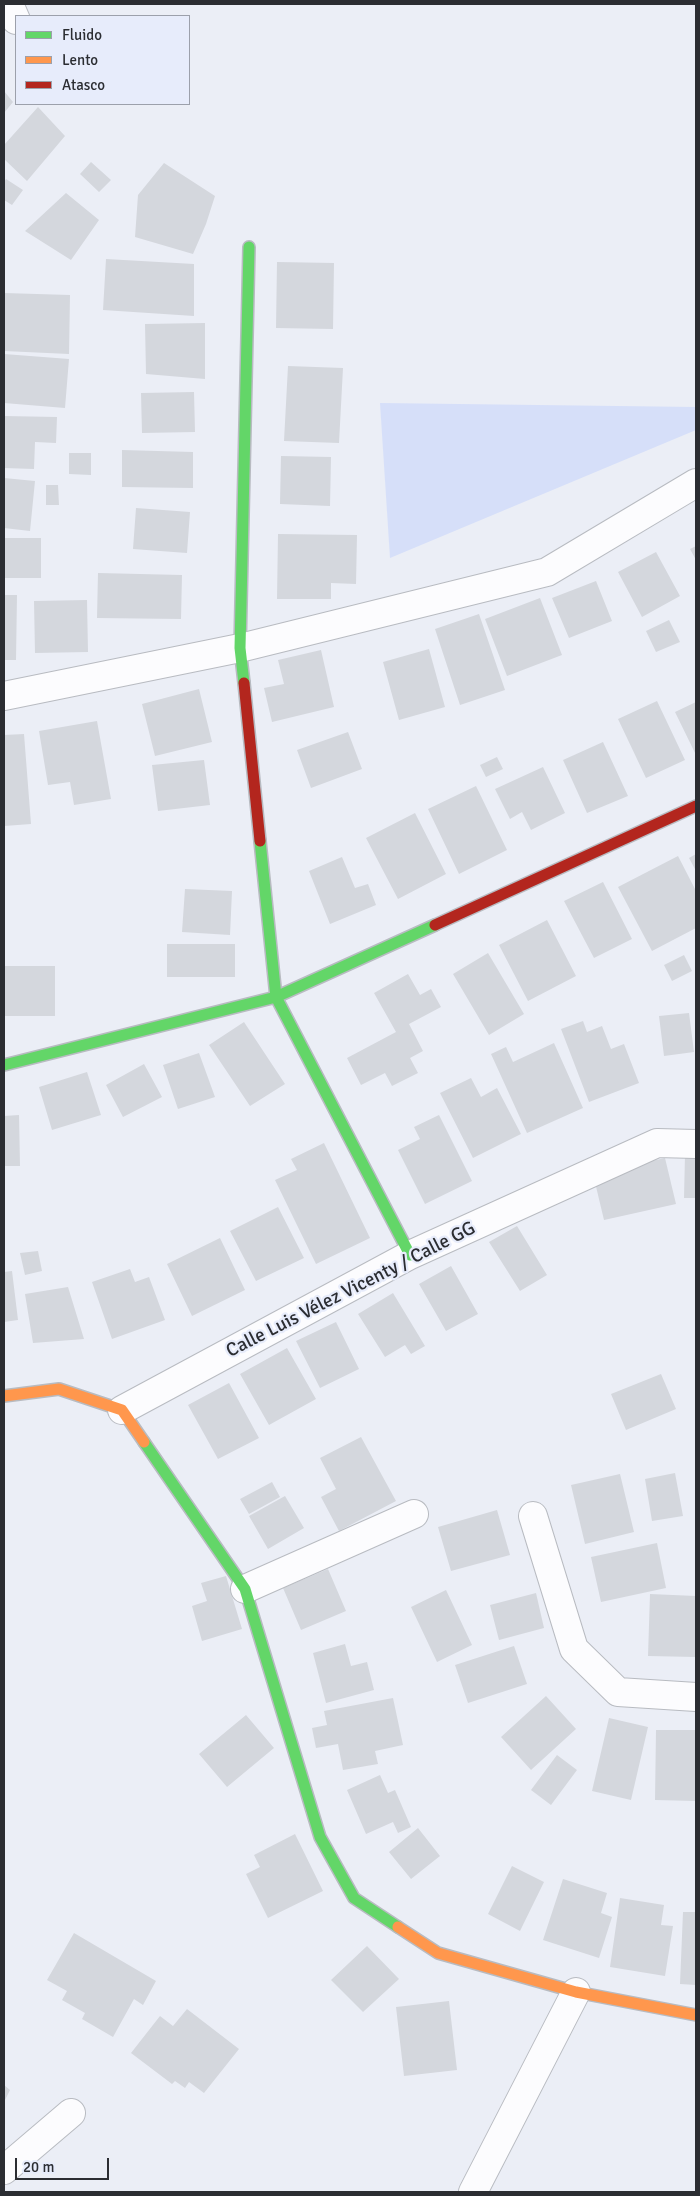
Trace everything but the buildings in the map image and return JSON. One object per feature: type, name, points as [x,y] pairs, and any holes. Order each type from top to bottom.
[{"type":"street","points":[[9,4],[15,18]]},
{"type":"street","points":[[249,247],[240,648],[276,997],[410,1255]]},
{"type":"street","points":[[4,696],[240,648],[548,572],[696,484]]},
{"type":"street","points":[[4,1065],[276,997],[696,806]]},
{"type":"street","name":"Calle Luis Vélez Vicenty / Calle GG","points":[[122,1410],[410,1255],[657,1144],[696,1144]]},
{"type":"street","points":[[4,1396],[59,1389],[122,1410],[245,1589],[320,1837],[354,1898],[438,1953],[576,1992],[696,2015]]},
{"type":"street","points":[[245,1589],[414,1514]]},
{"type":"street","points":[[533,1516],[574,1650],[618,1692],[696,1697]]},
{"type":"street","points":[[473,2192],[576,1992]]},
{"type":"street","points":[[4,2170],[71,2113]]},
{"type":"shaded area","points":[[380,403],[696,407],[696,430],[390,558]]},
{"type":"traffic: fast","points":[[244,683],[240,648],[249,247]]},
{"type":"traffic: fast","points":[[260,841],[276,997],[410,1255]]},
{"type":"traffic: fast","points":[[4,1065],[276,997],[435,925]]},
{"type":"traffic: fast","points":[[144,1442],[245,1589],[320,1837],[354,1898],[398,1927]]},
{"type":"traffic: slow","points":[[4,1396],[59,1389],[122,1410],[144,1442]]},
{"type":"traffic: slow","points":[[398,1927],[438,1953],[576,1992],[696,2015]]},
{"type":"traffic: jam","points":[[244,683],[260,841]]},
{"type":"traffic: jam","points":[[435,925],[696,806]]}]
